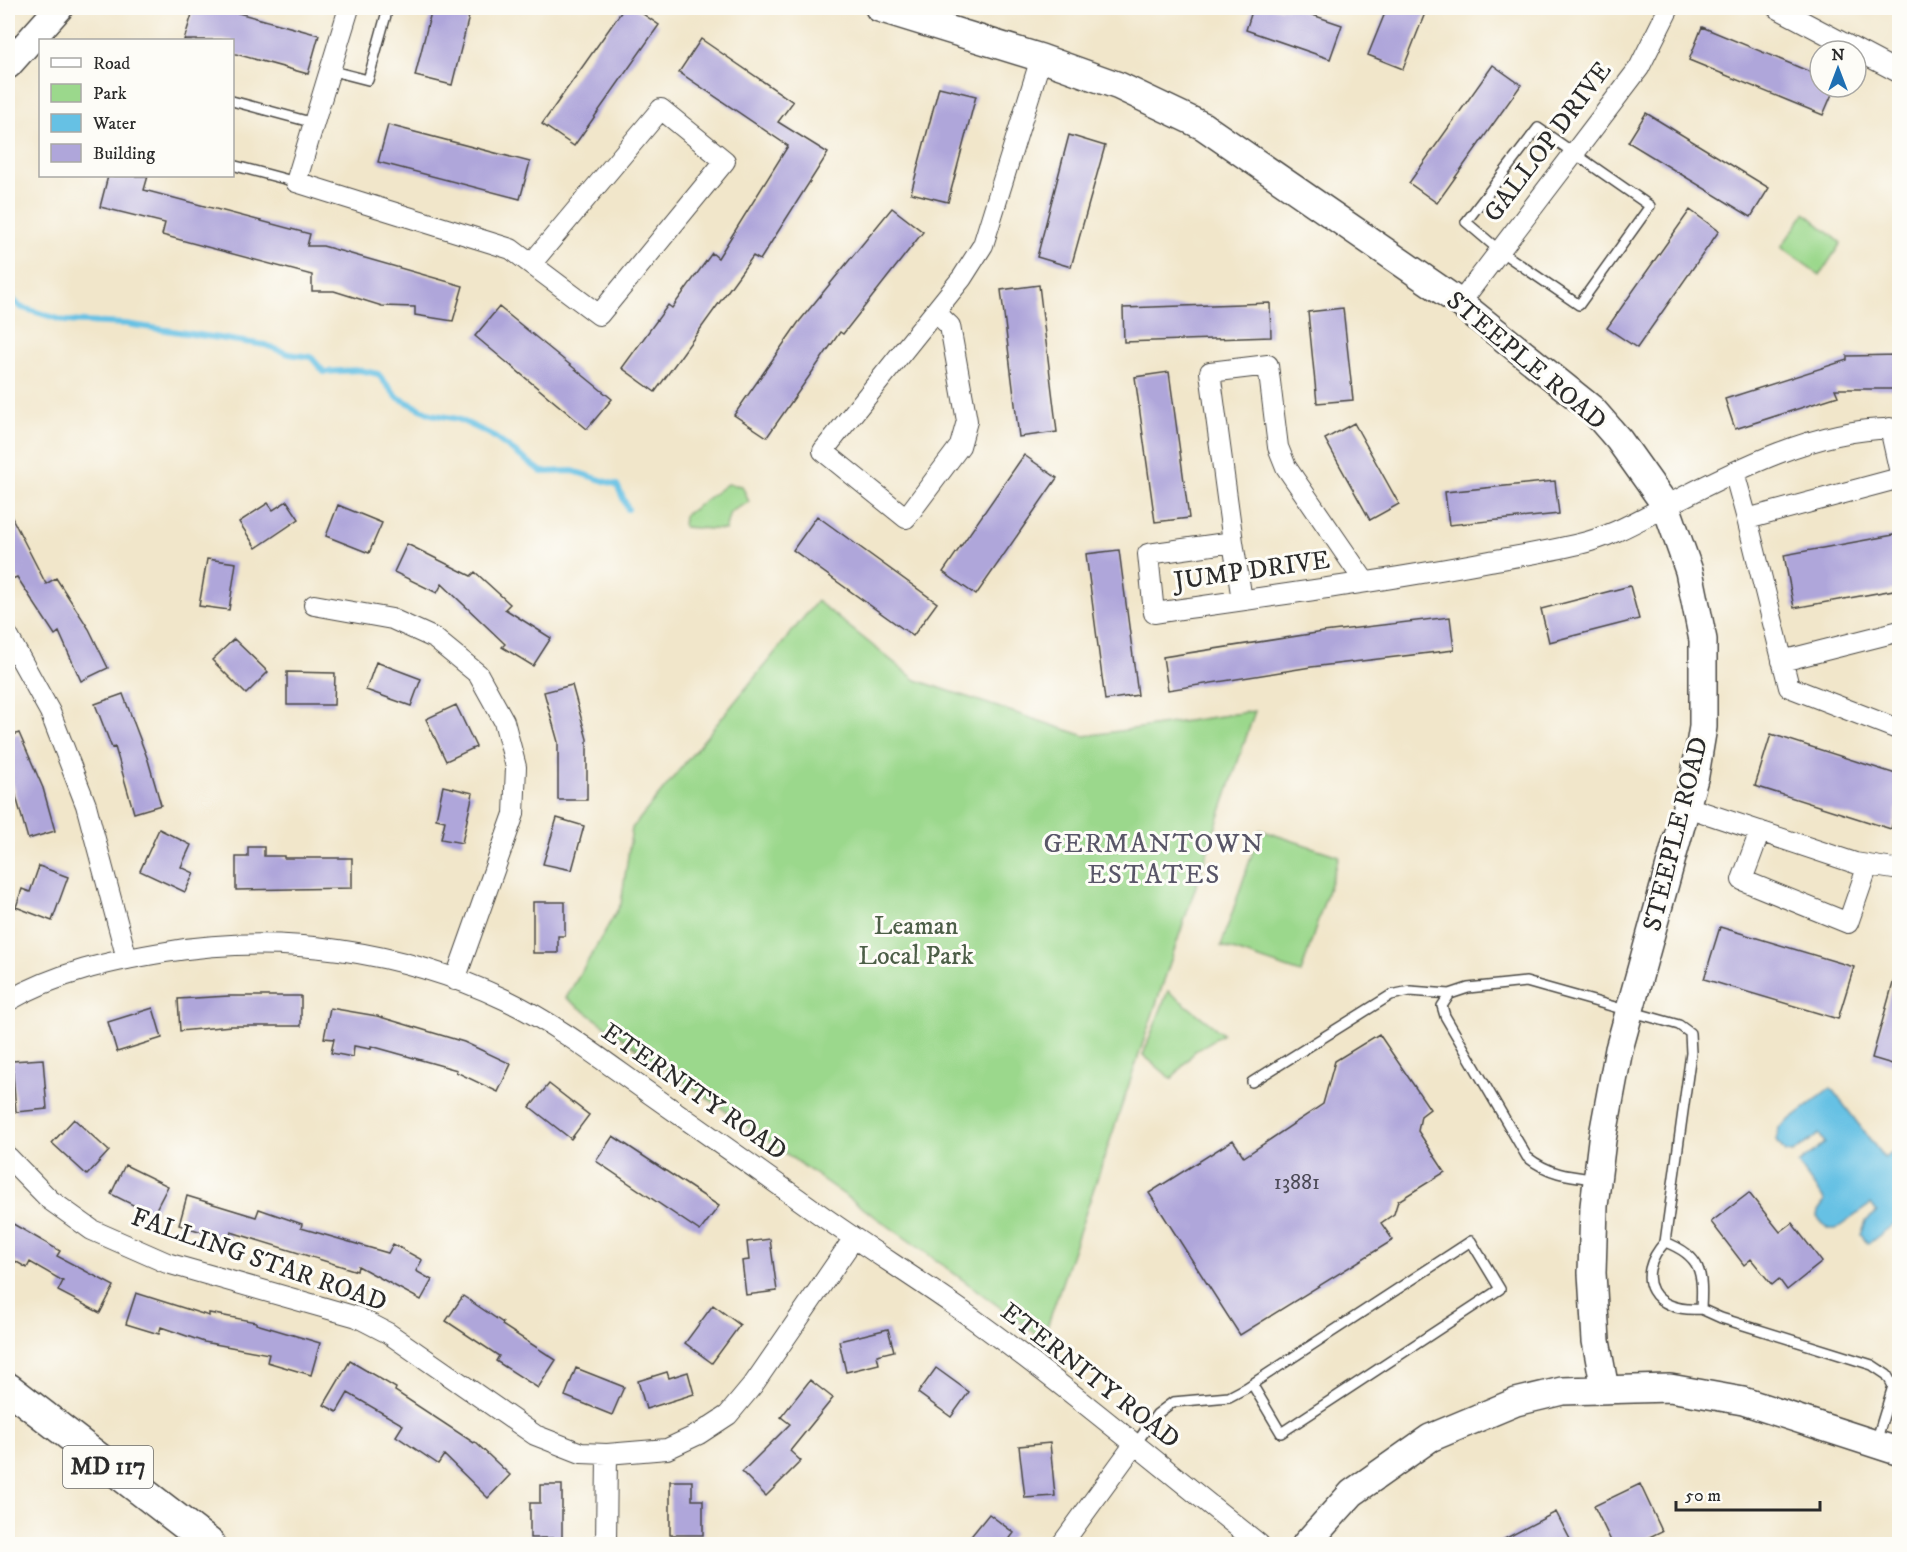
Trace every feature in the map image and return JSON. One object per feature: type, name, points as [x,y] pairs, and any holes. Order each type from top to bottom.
[{"type":"main road","name":"MD 117","points":[[8,1388],[210,1545]]},
{"type":"street","points":[[8,65],[59,8]]},
{"type":"street","points":[[349,8],[296,182],[511,249],[531,264],[599,315],[725,161],[660,109],[531,264]]},
{"type":"street","name":"STEEPLE ROAD","points":[[879,8],[1041,58],[1119,86],[1203,126],[1460,303],[1592,410],[1619,440],[1666,506],[1689,572],[1703,640],[1703,727],[1687,807],[1629,1013],[1615,1072],[1597,1179],[1592,1273],[1596,1341],[1605,1389]]},
{"type":"street","name":"GALLOP DRIVE","points":[[1460,303],[1639,68],[1669,8]]},
{"type":"street","points":[[1777,8],[1899,73]]},
{"type":"street","points":[[935,312],[950,326],[967,421],[960,446],[906,518],[823,451],[962,278],[983,245],[1041,58]]},
{"type":"street","name":"JUMP DRIVE","points":[[1365,582],[1286,467],[1278,447],[1268,364],[1210,372],[1233,542],[1148,554],[1155,613],[1365,582],[1580,544],[1626,528],[1734,471],[1835,436],[1858,431],[1895,429]]},
{"type":"street","points":[[1895,429],[1899,473]]},
{"type":"street","points":[[1734,471],[1789,687],[1899,730]]},
{"type":"street","points":[[1747,519],[1899,478]]},
{"type":"street","points":[[1233,542],[1242,600]]},
{"type":"street","points":[[314,604],[392,619],[434,638],[478,674],[504,721],[516,767],[514,814],[455,980]]},
{"type":"street","points":[[1782,661],[1899,631]]},
{"type":"street","points":[[8,636],[50,712],[87,805],[126,959]]},
{"type":"street","points":[[1687,807],[1868,865],[1899,870]]},
{"type":"street","points":[[1760,831],[1742,880],[1848,923],[1868,865]]},
{"type":"street","name":"ETERNITY ROAD","points":[[8,1001],[26,990],[81,970],[126,959],[207,945],[293,944],[378,956],[455,980],[506,1000],[566,1034],[968,1316],[1259,1545]]},
{"type":"street","name":"FALLING STAR ROAD","points":[[8,1157],[50,1200],[92,1230],[167,1263],[357,1317],[388,1333],[535,1436],[581,1452],[608,1454],[666,1449],[699,1434],[728,1415],[753,1385],[854,1238]]},
{"type":"street","points":[[1306,1545],[1352,1493],[1430,1438],[1516,1402],[1562,1391],[1671,1388],[1743,1401],[1887,1448]]},
{"type":"street","points":[[1062,1545],[1134,1445]]},
{"type":"street","points":[[606,1545],[608,1454]]},
{"type":"lane","points":[[329,70],[368,80],[388,8]]},
{"type":"lane","points":[[234,102],[314,123]]},
{"type":"lane","points":[[1538,128],[1650,206],[1579,305],[1500,251],[1466,222],[1538,128]]},
{"type":"lane","points":[[234,166],[296,182]]},
{"type":"lane","points":[[1252,1082],[1391,995],[1410,991],[1450,994],[1468,988],[1526,982],[1629,1013],[1679,1025],[1690,1033],[1692,1042],[1665,1242],[1655,1253],[1649,1267],[1650,1284],[1658,1299],[1669,1307],[1701,1309],[1721,1318],[1872,1365],[1887,1375],[1893,1386],[1887,1448]]},
{"type":"lane","points":[[1450,994],[1442,1006],[1445,1016],[1527,1156],[1543,1169],[1558,1175],[1597,1179]]},
{"type":"lane","points":[[1134,1445],[1158,1414],[1173,1402],[1229,1397],[1471,1241],[1500,1289],[1281,1433],[1252,1384]]},
{"type":"lane","points":[[1665,1242],[1689,1254],[1701,1270],[1701,1309]]},
{"type":"green space","points":[[1805,213],[1841,243],[1820,275],[1781,247]]},
{"type":"green space","points":[[727,484],[742,486],[749,502],[730,512],[725,530],[683,527],[684,516]]},
{"type":"green space","name":"Leaman Local Park","points":[[817,601],[916,680],[1085,736],[1255,711],[1043,1339],[925,1252],[566,998],[621,904],[632,828]]},
{"type":"green space","points":[[1260,830],[1339,856],[1301,973],[1221,946]]},
{"type":"green space","points":[[1168,991],[1223,1034],[1195,1051],[1172,1079],[1143,1055]]},
{"type":"water","points":[[1831,1088],[1884,1158],[1899,1148],[1899,1220],[1868,1244],[1861,1235],[1866,1221],[1877,1212],[1871,1204],[1836,1229],[1828,1229],[1817,1217],[1825,1201],[1798,1164],[1825,1143],[1819,1134],[1793,1153],[1785,1152],[1777,1141],[1779,1128]]},
{"type":"building","points":[[194,8],[220,8],[319,35],[308,74],[234,54],[234,39],[184,39]]},
{"type":"building","points":[[432,8],[471,8],[452,85],[415,76]]},
{"type":"building","points":[[624,8],[634,8],[659,25],[574,146],[542,124]]},
{"type":"building","points":[[1253,8],[1292,8],[1342,25],[1330,59],[1246,30]]},
{"type":"building","points":[[1387,8],[1427,8],[1403,69],[1368,55]]},
{"type":"building","points":[[1702,27],[1808,71],[1808,99],[1830,99],[1823,115],[1689,60]]},
{"type":"building","points":[[701,39],[793,102],[778,122],[828,153],[760,260],[753,256],[655,392],[622,368],[668,305],[672,308],[712,253],[718,258],[788,146],[679,72]]},
{"type":"building","points":[[1493,65],[1521,85],[1437,203],[1409,183]]},
{"type":"building","points":[[939,87],[976,96],[948,202],[911,193]]},
{"type":"building","points":[[1646,113],[1769,188],[1751,217],[1628,142]]},
{"type":"building","points":[[388,125],[530,162],[520,199],[378,162]]},
{"type":"building","points":[[1069,135],[1105,146],[1071,267],[1037,257]]},
{"type":"building","points":[[108,177],[148,177],[144,190],[310,234],[307,246],[323,246],[463,286],[453,321],[415,315],[415,307],[382,306],[334,291],[312,291],[312,275],[162,235],[165,223],[100,207]]},
{"type":"building","points":[[892,208],[923,232],[843,334],[840,332],[767,437],[734,415],[798,323]]},
{"type":"building","points":[[1690,210],[1719,231],[1637,348],[1607,328]]},
{"type":"building","points":[[1039,285],[1057,432],[1019,437],[1001,290]]},
{"type":"building","points":[[1270,303],[1271,337],[1124,342],[1123,308]]},
{"type":"building","points":[[499,307],[612,399],[587,429],[475,336]]},
{"type":"building","points":[[1343,308],[1353,400],[1317,403],[1308,312]]},
{"type":"building","points":[[1899,355],[1899,389],[1835,389],[1838,396],[1735,429],[1725,399],[1847,360],[1847,356]]},
{"type":"building","points":[[1169,372],[1189,518],[1155,522],[1135,377]]},
{"type":"building","points":[[1354,423],[1399,504],[1370,520],[1325,439]]},
{"type":"building","points":[[1024,455],[1057,478],[976,595],[943,572]]},
{"type":"building","points":[[1555,481],[1559,514],[1449,525],[1445,492]]},
{"type":"building","points":[[287,501],[299,519],[256,548],[239,522],[268,503],[273,510]]},
{"type":"building","points":[[338,505],[382,523],[369,553],[326,536]]},
{"type":"building","points":[[8,510],[46,584],[56,578],[89,629],[108,668],[81,681],[59,632],[55,635],[17,577],[12,579],[8,571]]},
{"type":"building","points":[[817,516],[937,603],[913,636],[793,550]]},
{"type":"building","points":[[1899,534],[1899,589],[1794,608],[1784,555]]},
{"type":"building","points":[[407,544],[471,576],[475,572],[510,604],[505,609],[551,638],[533,666],[502,647],[505,644],[442,584],[437,593],[394,572]]},
{"type":"building","points":[[1119,550],[1138,695],[1105,700],[1086,554]]},
{"type":"building","points":[[207,559],[236,563],[229,610],[199,606]]},
{"type":"building","points":[[1630,586],[1639,619],[1549,642],[1541,609]]},
{"type":"building","points":[[1450,617],[1454,650],[1311,667],[1168,690],[1163,657],[1323,632]]},
{"type":"building","points":[[234,639],[268,672],[246,694],[212,660]]},
{"type":"building","points":[[376,662],[421,679],[411,706],[366,690]]},
{"type":"building","points":[[287,672],[335,673],[334,705],[287,705]]},
{"type":"building","points":[[572,685],[587,739],[587,800],[558,800],[558,742],[544,692]]},
{"type":"building","points":[[123,694],[148,760],[161,805],[134,813],[115,747],[112,748],[95,704]]},
{"type":"building","points":[[456,705],[476,747],[446,761],[426,719]]},
{"type":"building","points":[[19,733],[43,788],[55,831],[28,839],[10,775],[8,776],[8,737]]},
{"type":"building","points":[[1771,734],[1899,775],[1899,802],[1891,829],[1755,786]]},
{"type":"building","points":[[443,786],[473,793],[462,843],[441,839],[445,821],[436,819]]},
{"type":"building","points":[[557,818],[584,826],[572,870],[543,864]]},
{"type":"building","points":[[159,829],[191,845],[181,867],[194,873],[185,892],[140,871]]},
{"type":"building","points":[[248,847],[264,847],[264,856],[352,858],[352,888],[236,890],[236,857],[248,857]]},
{"type":"building","points":[[39,866],[68,877],[52,921],[16,907],[22,889],[30,892]]},
{"type":"building","points":[[533,902],[565,902],[565,936],[558,936],[558,953],[533,953]]},
{"type":"building","points":[[1720,927],[1854,967],[1838,1019],[1704,979]]},
{"type":"building","points":[[1895,976],[1899,977],[1899,1066],[1872,1058]]},
{"type":"building","points":[[301,996],[301,1026],[231,1026],[180,1031],[178,999]]},
{"type":"building","points":[[153,1008],[162,1038],[117,1052],[108,1022]]},
{"type":"building","points":[[330,1008],[377,1016],[464,1042],[511,1064],[498,1092],[456,1072],[457,1070],[371,1046],[371,1049],[354,1046],[353,1057],[331,1053],[334,1039],[324,1038]]},
{"type":"building","points":[[1379,1034],[1430,1109],[1421,1116],[1418,1131],[1445,1172],[1398,1201],[1394,1214],[1381,1223],[1393,1240],[1240,1335],[1149,1193],[1233,1140],[1244,1157],[1323,1104],[1335,1061]]},
{"type":"building","points":[[43,1059],[47,1109],[16,1112],[12,1061]]},
{"type":"building","points":[[549,1084],[589,1115],[571,1139],[530,1107]]},
{"type":"building","points":[[74,1119],[109,1151],[87,1175],[52,1143]]},
{"type":"building","points":[[613,1136],[719,1206],[700,1231],[596,1161]]},
{"type":"building","points":[[125,1165],[168,1186],[153,1215],[111,1194]]},
{"type":"building","points":[[1749,1193],[1780,1232],[1792,1223],[1822,1262],[1787,1290],[1779,1279],[1772,1285],[1751,1259],[1744,1265],[1711,1222]]},
{"type":"building","points":[[187,1196],[256,1217],[259,1209],[302,1224],[301,1228],[388,1253],[393,1244],[422,1260],[416,1271],[432,1280],[421,1300],[358,1266],[357,1271],[231,1232],[229,1240],[179,1225]]},
{"type":"building","points":[[8,1221],[60,1251],[57,1256],[114,1286],[100,1313],[58,1291],[63,1281],[30,1262],[27,1268],[8,1257]]},
{"type":"building","points":[[770,1239],[777,1291],[746,1295],[742,1261],[749,1260],[747,1242]]},
{"type":"building","points":[[136,1293],[209,1316],[209,1313],[256,1322],[256,1324],[320,1343],[311,1375],[267,1362],[269,1354],[204,1342],[161,1327],[159,1334],[126,1324]]},
{"type":"building","points":[[463,1296],[556,1360],[538,1388],[496,1361],[499,1356],[446,1321]]},
{"type":"building","points":[[713,1305],[740,1325],[712,1363],[685,1343]]},
{"type":"building","points":[[888,1329],[894,1351],[877,1355],[879,1364],[846,1372],[839,1341]]},
{"type":"building","points":[[350,1361],[396,1388],[395,1391],[475,1442],[510,1475],[488,1498],[444,1455],[438,1464],[396,1436],[403,1425],[348,1393],[337,1412],[324,1405]]},
{"type":"building","points":[[576,1368],[624,1387],[612,1415],[565,1396]]},
{"type":"building","points":[[936,1368],[969,1392],[951,1417],[918,1393]]},
{"type":"building","points":[[667,1372],[669,1378],[688,1372],[694,1394],[646,1409],[638,1381]]},
{"type":"building","points":[[810,1380],[833,1398],[790,1451],[801,1461],[766,1496],[742,1472],[790,1424],[781,1417]]},
{"type":"building","points":[[1050,1443],[1055,1496],[1025,1498],[1019,1446]]},
{"type":"building","points":[[670,1481],[692,1481],[692,1500],[703,1500],[703,1535],[670,1535]]},
{"type":"building","points":[[1640,1484],[1662,1531],[1633,1545],[1613,1545],[1594,1506]]},
{"type":"building","points":[[540,1485],[562,1485],[562,1538],[530,1538],[530,1503],[540,1503]]},
{"type":"building","points":[[1556,1512],[1573,1545],[1493,1545]]},
{"type":"building","points":[[989,1514],[1014,1533],[1005,1545],[964,1545]]},
{"type":"waterway","points":[[8,294],[20,307],[65,321],[126,324],[265,345],[289,354],[311,357],[324,372],[359,370],[378,374],[397,397],[431,414],[458,419],[490,434],[542,472],[573,471],[617,485],[628,509]]},
{"type":"district","name":"GERMANTOWN ESTATES","points":[[1154,860]]}]
